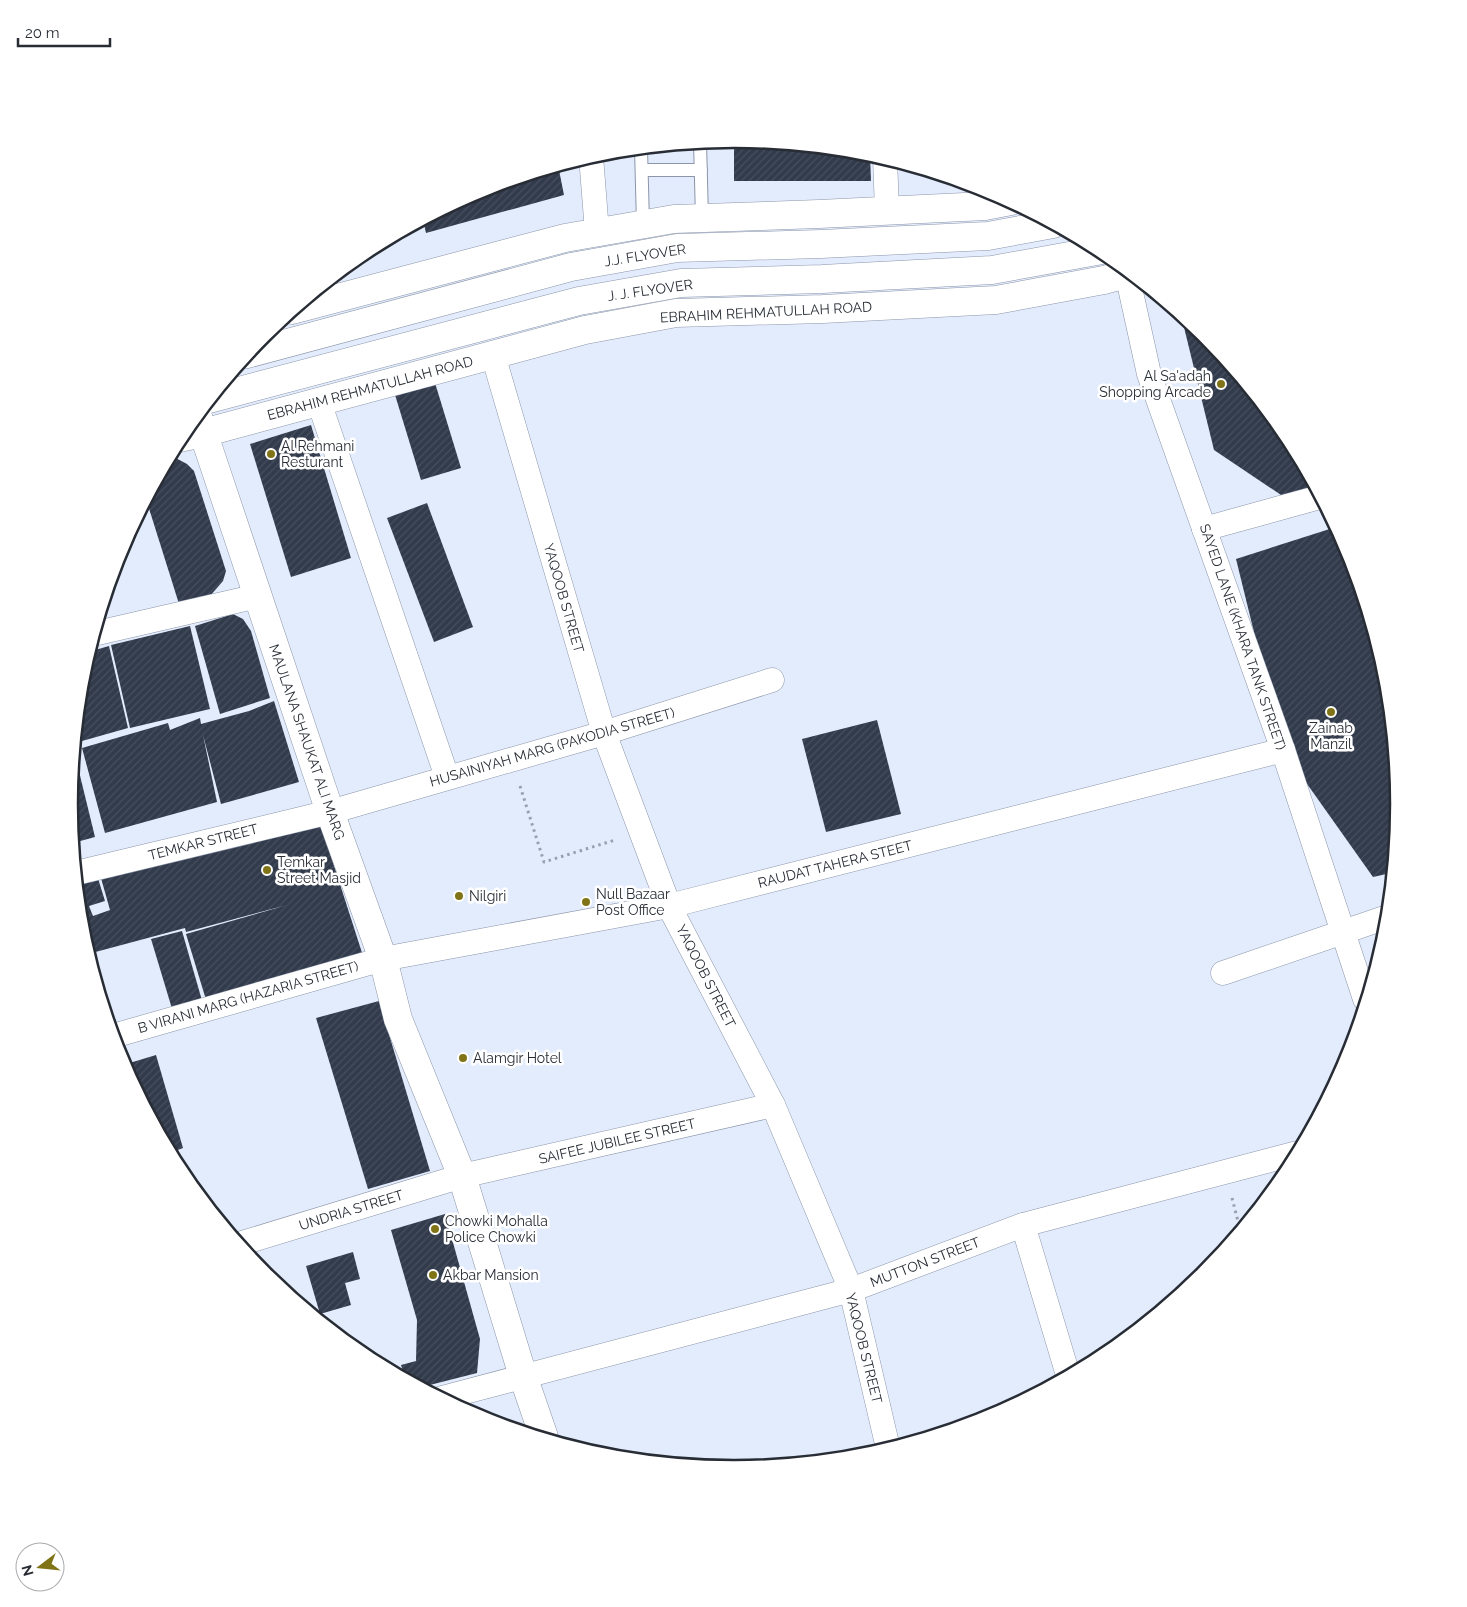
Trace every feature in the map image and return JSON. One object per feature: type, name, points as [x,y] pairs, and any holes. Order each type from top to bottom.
[{"type":"main road","points":[[305,306],[565,238],[674,219],[985,206],[999,203]]},
{"type":"main road","name":"J.J. FLYOVER","points":[[260,351],[571,267],[677,248],[820,244],[988,236],[1044,226]]},
{"type":"main road","name":"J. J. FLYOVER","points":[[219,396],[579,301],[681,283],[822,279],[992,270],[1089,252]]},
{"type":"main road","name":"EBRAHIM REHMATULLAH ROAD","points":[[196,427],[319,402],[585,330],[676,313],[823,309],[996,300],[1104,280],[1122,275]]},
{"type":"main road","name":"MAULANA SHAUKAT ALI MARG","points":[[194,431],[258,596],[330,812],[382,959],[398,1019],[462,1176],[541,1430]]},
{"type":"street","points":[[592,163],[597,232]]},
{"type":"street","points":[[885,166],[887,210]]},
{"type":"street","name":"SAYED LANE (KHARA TANK STREET)","points":[[1130,281],[1149,374],[1282,750],[1362,991]]},
{"type":"street","name":"YAQOOB STREET","points":[[492,355],[604,733],[669,906],[773,1105],[851,1290],[886,1441]]},
{"type":"street","points":[[319,402],[447,777]]},
{"type":"street","points":[[1204,529],[1315,499]]},
{"type":"street","points":[[100,633],[258,596]]},
{"type":"street","name":"HUSAINIYAH MARG (PAKODIA STREET)","points":[[330,812],[604,733],[772,680]]},
{"type":"street","name":"RAUDAT TAHERA STEET","points":[[382,959],[669,906],[1282,750]]},
{"type":"street","name":"TEMKAR STREET","points":[[81,872],[330,812]]},
{"type":"street","points":[[1223,973],[1379,920]]},
{"type":"street","name":"B VIRANI MARG (HAZARIA STREET)","points":[[119,1034],[382,959]]},
{"type":"street","name":"SAIFEE JUBILEE STREET","points":[[462,1176],[773,1105]]},
{"type":"street","name":"MUTTON STREET","points":[[451,1396],[851,1290],[1023,1225],[1287,1156]]},
{"type":"street","name":"UNDRIA STREET","points":[[246,1242],[462,1176]]},
{"type":"street","points":[[1023,1225],[1066,1369]]},
{"type":"lane","points":[[700,149],[702,218]]},
{"type":"lane","points":[[641,154],[643,224]]},
{"type":"lane","points":[[642,170],[701,170]]},
{"type":"path","points":[[512,759],[544,862],[641,832]]},
{"type":"building","points":[[734,148],[819,153],[870,162],[871,181],[734,181]]},
{"type":"building","points":[[559,171],[564,195],[426,233],[424,225],[443,215],[482,197]]},
{"type":"building","name":"Al Sa'adah Shopping Arcade","points":[[1184,327],[1227,371],[1254,404],[1279,439],[1309,490],[1284,497],[1214,450]]},
{"type":"building","points":[[432,373],[461,468],[421,480],[392,385]]},
{"type":"building","points":[[311,425],[351,558],[291,577],[250,444]]},
{"type":"building","points":[[176,458],[187,464],[194,471],[226,571],[223,581],[210,596],[180,607],[148,507]]},
{"type":"building","points":[[427,503],[473,627],[434,642],[387,518]]},
{"type":"building","name":"Zainab Manzil","points":[[1329,529],[1355,593],[1367,634],[1384,718],[1390,804],[1385,874],[1373,877],[1283,750],[1236,559]]},
{"type":"building","points":[[233,614],[243,619],[251,631],[270,698],[220,714],[195,626]]},
{"type":"building","points":[[190,626],[210,709],[130,728],[111,645]]},
{"type":"building","points":[[109,646],[128,728],[81,741],[90,676],[96,650]]},
{"type":"building","points":[[274,701],[299,782],[221,804],[203,735],[217,802],[105,833],[82,748],[168,723],[170,730],[200,718],[201,724],[249,711]]},
{"type":"building","points":[[877,720],[901,814],[826,832],[802,739]]},
{"type":"building","points":[[79,771],[95,837],[79,841]]},
{"type":"building","points":[[319,819],[365,962],[207,1003],[186,934],[287,905],[186,932],[185,928],[95,952],[82,876],[96,872],[105,901],[89,906],[93,916],[110,910],[99,871]]},
{"type":"building","points":[[182,931],[203,1004],[173,1012],[151,939]]},
{"type":"building","points":[[379,1001],[430,1171],[368,1189],[316,1018]]},
{"type":"building","points":[[156,1055],[183,1148],[177,1150],[165,1131],[131,1063]]},
{"type":"building","name":"Akbar Mansion","points":[[445,1214],[480,1339],[477,1373],[430,1385],[403,1371],[401,1365],[416,1361],[417,1320],[391,1230]]},
{"type":"building","points":[[353,1252],[360,1279],[345,1283],[351,1305],[321,1314],[319,1312],[306,1266]]},
{"type":"place","name":"Al Sa'adah Shopping Arcade","points":[[1221,384]]},
{"type":"place","name":"Al Rehmani Resturant","points":[[271,454]]},
{"type":"place","name":"Zainab Manzil","points":[[1331,712]]},
{"type":"place","name":"Temkar Street Masjid","points":[[267,870]]},
{"type":"place","name":"Nilgiri","points":[[459,896]]},
{"type":"place","name":"Null Bazaar Post Office","points":[[586,902]]},
{"type":"place","name":"Alamgir Hotel","points":[[463,1058]]},
{"type":"place","name":"Chowki Mohalla Police Chowki","points":[[435,1229]]},
{"type":"place","name":"Akbar Mansion","points":[[433,1275]]}]
